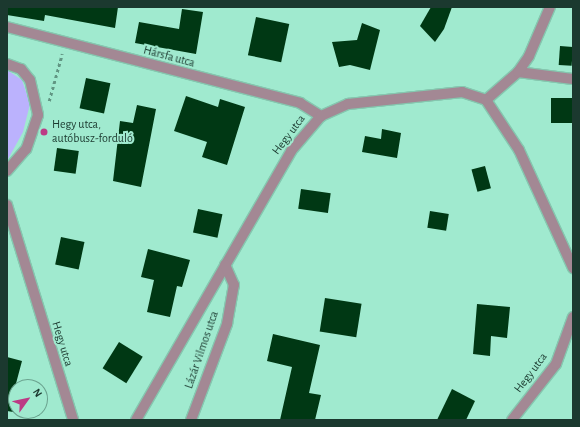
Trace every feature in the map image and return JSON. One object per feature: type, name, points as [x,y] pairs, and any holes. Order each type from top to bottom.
[{"type":"street","points":[[550,7],[529,56],[518,72],[486,100],[519,150],[573,268]]},
{"type":"street","name":"Hársfa utca","points":[[7,27],[300,103],[321,116]]},
{"type":"street","points":[[7,64],[21,69],[30,80],[38,115],[26,149],[7,170]]},
{"type":"street","points":[[518,72],[573,79]]},
{"type":"street","name":"Hegy utca","points":[[136,420],[291,150],[321,116],[360,102],[462,92],[486,100]]},
{"type":"street","name":"Hegy utca","points":[[7,206],[73,420]]},
{"type":"street","name":"Lázár Vilmos utca","points":[[191,420],[227,324],[234,284],[225,265]]},
{"type":"street","name":"Hegy utca","points":[[512,420],[556,364],[573,317]]},
{"type":"path","points":[[47,108],[65,43]]},
{"type":"shaded area","points":[[7,70],[22,80],[30,104],[23,132],[7,161]]},
{"type":"building","points":[[7,7],[118,7],[115,28],[45,15],[44,21],[7,15]]},
{"type":"building","points":[[431,7],[452,7],[444,29],[435,42],[420,26]]},
{"type":"building","points":[[182,9],[203,12],[196,54],[135,43],[139,22],[179,29]]},
{"type":"building","points":[[256,17],[289,24],[281,62],[248,55]]},
{"type":"building","points":[[362,23],[380,30],[370,70],[350,65],[339,67],[332,42],[357,40]]},
{"type":"building","points":[[560,46],[573,47],[572,66],[559,65]]},
{"type":"building","points":[[86,78],[110,83],[104,114],[80,108]]},
{"type":"building","points":[[186,96],[218,107],[220,99],[245,107],[227,165],[202,157],[207,142],[174,131]]},
{"type":"building","points":[[551,98],[573,98],[573,123],[551,123]]},
{"type":"building","points":[[137,105],[156,109],[141,187],[113,181],[120,121],[133,123]]},
{"type":"building","points":[[382,129],[401,133],[397,158],[362,152],[365,136],[381,139]]},
{"type":"building","points":[[57,148],[79,151],[76,174],[54,171]]},
{"type":"building","points":[[485,166],[491,188],[477,192],[471,170]]},
{"type":"building","points":[[301,189],[331,193],[328,213],[298,209]]},
{"type":"building","points":[[198,209],[222,214],[217,238],[193,232]]},
{"type":"building","points":[[430,211],[449,214],[446,231],[427,228]]},
{"type":"building","points":[[61,237],[84,242],[79,269],[55,264]]},
{"type":"building","points":[[148,249],[190,260],[182,287],[177,286],[170,317],[147,312],[154,280],[141,277]]},
{"type":"building","points":[[325,298],[362,304],[356,337],[320,332]]},
{"type":"building","points":[[477,304],[510,307],[507,338],[491,336],[490,356],[473,354]]},
{"type":"building","points":[[273,334],[320,345],[309,393],[321,395],[315,420],[280,420],[292,367],[267,361]]},
{"type":"building","points":[[119,342],[143,357],[126,383],[103,368]]},
{"type":"building","points":[[7,357],[22,361],[17,379],[8,379],[7,411]]},
{"type":"building","points":[[452,389],[475,401],[466,420],[437,420]]},
{"type":"place","name":"Hegy utca, autóbusz-forduló","points":[[44,132]]}]
